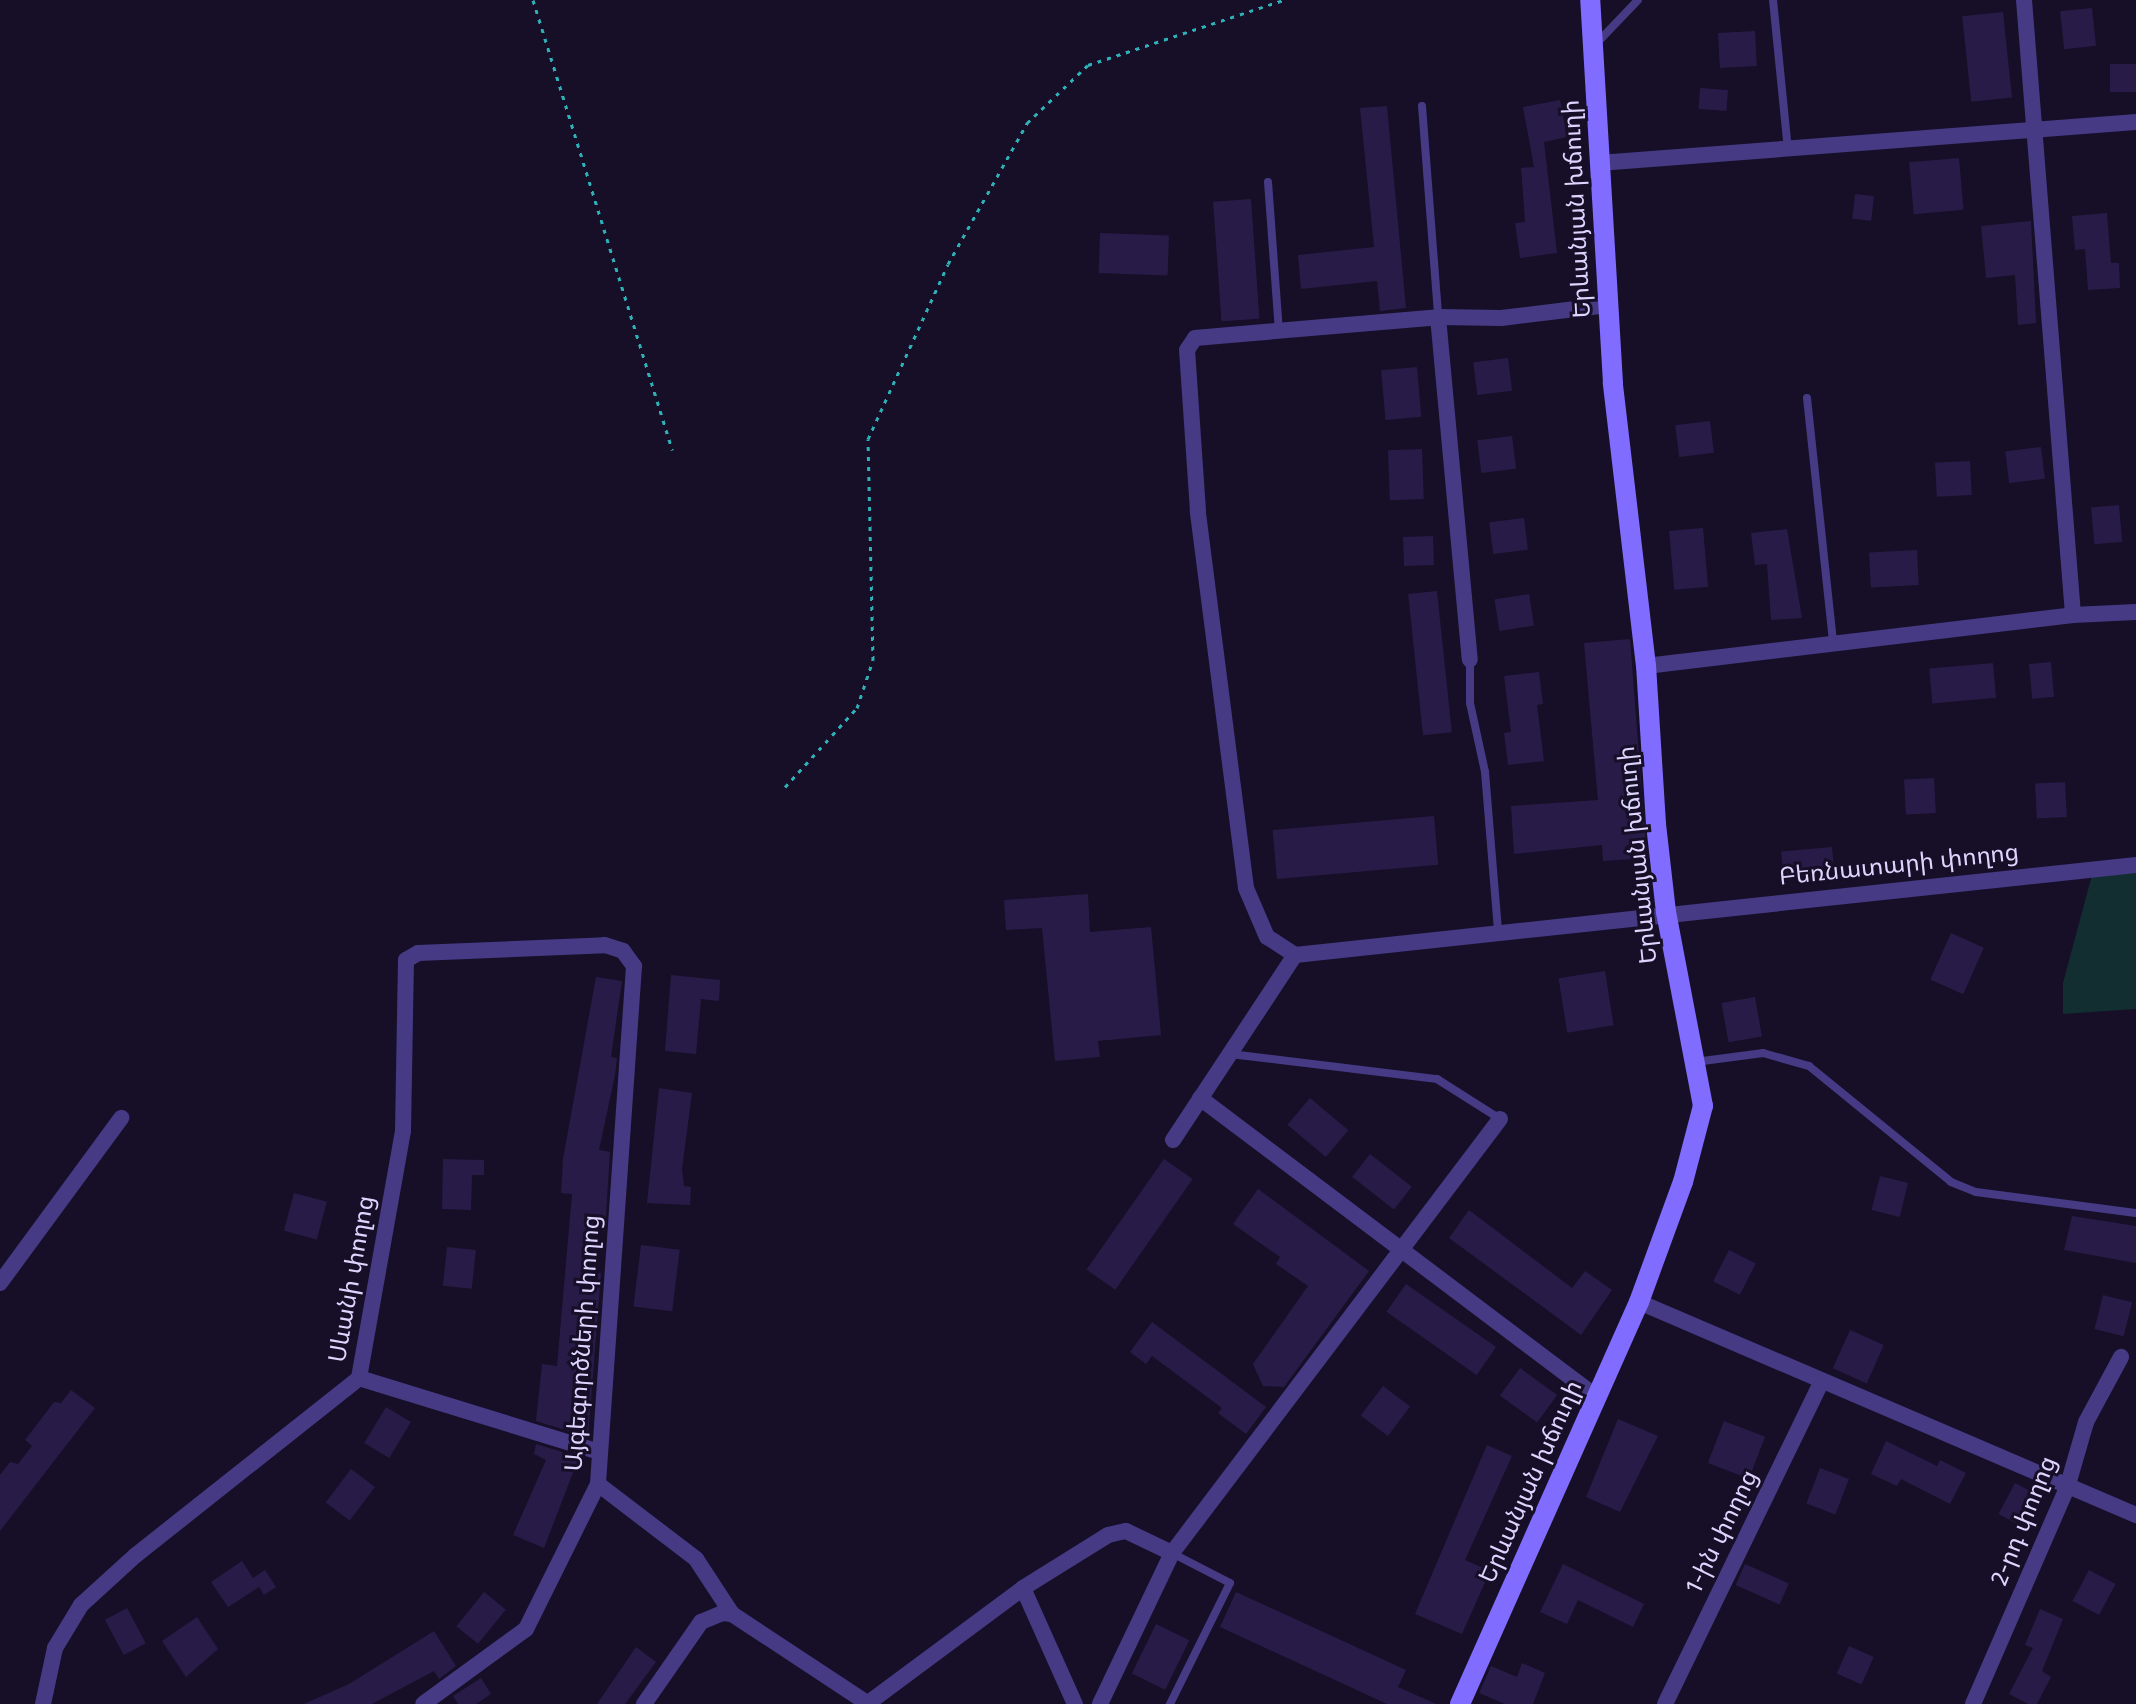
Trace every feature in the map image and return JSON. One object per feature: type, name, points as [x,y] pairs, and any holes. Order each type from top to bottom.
[{"type":"main road","name":"Երևանյան խճուղի","points":[[1464,1703],[1639,1302],[1683,1182],[1703,1106],[1666,912],[1646,666],[1608,305],[1590,0]]},
{"type":"street","points":[[2024,0],[2073,615]]},
{"type":"street","points":[[1599,163],[2136,122]]},
{"type":"street","points":[[1173,1140],[1295,955],[1267,937],[1246,888],[1198,511],[1186,361],[1195,338],[1438,317],[1501,318],[1608,305]]},
{"type":"street","points":[[1438,317],[1470,660]]},
{"type":"street","points":[[1646,666],[2073,615],[2136,612]]},
{"type":"street","name":"Բեռնատարի փողոց","points":[[1295,955],[1666,912],[2136,865]]},
{"type":"street","name":"Սևանի փողոց","points":[[43,1704],[55,1648],[81,1605],[136,1555],[359,1378],[403,1131],[406,960],[418,953],[605,945],[623,951],[634,966]]},
{"type":"street","name":"Այգեգործների փողոց","points":[[423,1704],[526,1629],[598,1484],[634,966]]},
{"type":"street","points":[[1200,1098],[1597,1397]]},
{"type":"street","points":[[0,1283],[121,1118]]},
{"type":"street","points":[[1100,1704],[1172,1553],[1500,1119]]},
{"type":"street","points":[[1639,1302],[2136,1515]]},
{"type":"street","name":"2-րդ փողոց","points":[[1973,1704],[2067,1488],[2086,1422],[2121,1357]]},
{"type":"street","points":[[359,1378],[600,1452]]},
{"type":"street","name":"1-ին փողոց","points":[[1665,1704],[1822,1381]]},
{"type":"street","points":[[598,1484],[696,1559],[732,1614],[867,1704],[1023,1588],[1108,1535],[1126,1531],[1172,1553]]},
{"type":"street","points":[[1023,1588],[1075,1704]]},
{"type":"street","points":[[644,1704],[701,1622],[732,1614]]},
{"type":"lane","points":[[1594,46],[1638,0]]},
{"type":"lane","points":[[1773,0],[1788,150]]},
{"type":"lane","points":[[1422,106],[1438,317]]},
{"type":"lane","points":[[1268,182],[1279,332]]},
{"type":"lane","points":[[1807,398],[1833,644]]},
{"type":"lane","points":[[1470,660],[1470,703],[1485,772],[1498,930]]},
{"type":"lane","points":[[1694,1062],[1763,1053],[1809,1066],[1951,1182],[1976,1192],[2136,1213]]},
{"type":"lane","points":[[1229,1054],[1437,1079],[1500,1119]]},
{"type":"lane","points":[[1170,1704],[1230,1583],[1172,1553]]},
{"type":"path","points":[[533,0],[672,450]]},
{"type":"path","points":[[785,787],[857,708],[873,660],[868,439],[948,264],[1027,123],[1088,65],[1283,0]]},
{"type":"green space","points":[[2136,871],[2136,1009],[2063,1014],[2063,983],[2092,875]]},
{"type":"building","points":[[2092,8],[2096,46],[2064,49],[2060,11]]},
{"type":"building","points":[[2003,12],[2012,98],[1971,102],[1962,16]]},
{"type":"building","points":[[1755,31],[1757,66],[1720,68],[1718,33]]},
{"type":"building","points":[[2110,64],[2136,64],[2136,92],[2110,92]]},
{"type":"building","points":[[1700,88],[1728,90],[1726,111],[1699,109]]},
{"type":"building","points":[[1560,100],[1567,137],[1544,142],[1557,253],[1520,258],[1515,223],[1525,222],[1521,168],[1534,167],[1523,107]]},
{"type":"building","points":[[1387,106],[1406,308],[1380,311],[1377,281],[1301,289],[1298,255],[1374,247],[1360,108]]},
{"type":"building","points":[[1959,158],[1964,210],[1914,214],[1909,162]]},
{"type":"building","points":[[1855,194],[1874,196],[1871,221],[1852,219]]},
{"type":"building","points":[[1251,199],[1259,319],[1221,321],[1213,202]]},
{"type":"building","points":[[2107,213],[2111,263],[2119,263],[2120,288],[2088,290],[2085,249],[2075,250],[2072,216]]},
{"type":"building","points":[[2031,221],[2036,323],[2018,325],[2015,275],[1986,278],[1981,226]]},
{"type":"building","points":[[1100,233],[1169,235],[1168,275],[1099,273]]},
{"type":"building","points":[[1508,358],[1512,391],[1477,395],[1473,362]]},
{"type":"building","points":[[1417,367],[1421,417],[1385,420],[1381,370]]},
{"type":"building","points":[[1710,421],[1714,453],[1679,457],[1675,425]]},
{"type":"building","points":[[1512,436],[1516,469],[1481,473],[1477,440]]},
{"type":"building","points":[[2041,447],[2045,479],[2009,483],[2005,451]]},
{"type":"building","points":[[1422,449],[1424,499],[1390,500],[1388,450]]},
{"type":"building","points":[[1970,461],[1972,495],[1937,497],[1935,463]]},
{"type":"building","points":[[2119,505],[2122,542],[2094,544],[2091,507]]},
{"type":"building","points":[[1524,518],[1528,550],[1493,554],[1489,522]]},
{"type":"building","points":[[1703,528],[1708,587],[1674,590],[1669,531]]},
{"type":"building","points":[[1787,529],[1802,618],[1771,620],[1767,564],[1755,565],[1751,533]]},
{"type":"building","points":[[1433,536],[1434,565],[1404,566],[1403,537]]},
{"type":"building","points":[[1917,550],[1919,585],[1871,587],[1869,553]]},
{"type":"building","points":[[1437,591],[1452,732],[1423,735],[1408,594]]},
{"type":"building","points":[[1529,594],[1534,626],[1499,631],[1494,599]]},
{"type":"building","points":[[1630,639],[1647,858],[1603,861],[1602,845],[1514,854],[1511,806],[1598,800],[1584,643]]},
{"type":"building","points":[[2051,662],[2054,697],[2032,699],[2029,664]]},
{"type":"building","points":[[1993,663],[1996,698],[1932,703],[1929,669]]},
{"type":"building","points":[[1539,672],[1543,704],[1537,705],[1544,761],[1508,765],[1504,733],[1511,732],[1504,676]]},
{"type":"building","points":[[1934,778],[1936,813],[1906,815],[1904,780]]},
{"type":"building","points":[[2065,782],[2067,817],[2037,819],[2035,784]]},
{"type":"building","points":[[1434,816],[1438,865],[1277,879],[1273,830]]},
{"type":"building","points":[[1832,847],[1834,872],[1783,876],[1781,851]]},
{"type":"building","points":[[1088,894],[1090,932],[1151,927],[1161,1035],[1098,1041],[1100,1057],[1055,1061],[1042,928],[1006,930],[1004,900]]},
{"type":"building","points":[[1951,933],[1984,948],[1963,994],[1930,980]]},
{"type":"building","points":[[1605,971],[1614,1025],[1567,1033],[1559,978]]},
{"type":"building","points":[[671,975],[720,980],[719,1001],[701,999],[696,1054],[665,1051]]},
{"type":"building","points":[[596,977],[622,981],[611,1057],[617,1058],[615,1075],[599,1150],[610,1152],[605,1231],[598,1230],[595,1273],[601,1273],[588,1437],[536,1421],[542,1364],[557,1366],[572,1194],[561,1193],[563,1159]]},
{"type":"building","points":[[1755,997],[1762,1036],[1728,1042],[1722,1003]]},
{"type":"building","points":[[659,1088],[692,1093],[682,1169],[684,1186],[691,1187],[690,1205],[647,1203]]},
{"type":"building","points":[[1310,1098],[1348,1130],[1326,1157],[1288,1125]]},
{"type":"building","points":[[1370,1154],[1412,1187],[1394,1209],[1352,1177]]},
{"type":"building","points":[[443,1159],[484,1160],[484,1175],[472,1175],[471,1210],[442,1209]]},
{"type":"building","points":[[1164,1159],[1193,1179],[1115,1290],[1087,1270]]},
{"type":"building","points":[[1880,1176],[1908,1183],[1900,1217],[1872,1210]]},
{"type":"building","points":[[1258,1189],[1369,1271],[1284,1387],[1263,1386],[1253,1364],[1308,1286],[1276,1264],[1280,1257],[1233,1224]]},
{"type":"building","points":[[294,1193],[327,1202],[317,1239],[284,1231]]},
{"type":"building","points":[[1469,1210],[1572,1288],[1585,1271],[1612,1290],[1581,1335],[1449,1238]]},
{"type":"building","points":[[2072,1216],[2136,1226],[2136,1263],[2064,1250]]},
{"type":"building","points":[[641,1245],[680,1250],[672,1311],[633,1307]]},
{"type":"building","points":[[447,1247],[476,1250],[472,1289],[443,1286]]},
{"type":"building","points":[[1729,1250],[1756,1264],[1740,1295],[1713,1281]]},
{"type":"building","points":[[1406,1284],[1496,1347],[1477,1375],[1386,1312]]},
{"type":"building","points":[[2103,1295],[2132,1302],[2124,1336],[2095,1329]]},
{"type":"building","points":[[1152,1322],[1266,1407],[1246,1434],[1218,1413],[1222,1408],[1152,1356],[1146,1364],[1130,1352]]},
{"type":"building","points":[[1850,1330],[1884,1345],[1867,1383],[1833,1368]]},
{"type":"building","points":[[1520,1368],[1557,1395],[1537,1423],[1500,1396]]},
{"type":"building","points":[[1383,1386],[1410,1406],[1388,1436],[1361,1416]]},
{"type":"building","points":[[71,1390],[95,1408],[0,1531],[0,1475],[10,1462],[18,1464],[32,1446],[25,1440],[54,1402],[61,1403]]},
{"type":"building","points":[[386,1407],[411,1422],[389,1458],[364,1443]]},
{"type":"building","points":[[1618,1419],[1658,1436],[1620,1512],[1586,1497]]},
{"type":"building","points":[[1724,1421],[1765,1437],[1749,1479],[1708,1463]]},
{"type":"building","points":[[1886,1441],[1937,1466],[1940,1460],[1966,1473],[1950,1504],[1901,1479],[1897,1486],[1871,1474]]},
{"type":"building","points":[[536,1444],[579,1457],[544,1548],[513,1535],[546,1460],[534,1454]]},
{"type":"building","points":[[1487,1445],[1512,1456],[1465,1560],[1490,1571],[1462,1634],[1415,1614]]},
{"type":"building","points":[[1820,1468],[1849,1479],[1835,1515],[1806,1503]]},
{"type":"building","points":[[351,1469],[375,1487],[350,1521],[326,1503]]},
{"type":"building","points":[[2015,1483],[2041,1497],[2025,1528],[1999,1514]]},
{"type":"building","points":[[242,1561],[253,1578],[265,1570],[276,1587],[264,1595],[259,1587],[228,1607],[211,1582]]},
{"type":"building","points":[[1563,1564],[1644,1604],[1633,1627],[1578,1600],[1567,1624],[1540,1612]]},
{"type":"building","points":[[1745,1564],[1789,1584],[1779,1605],[1736,1585]]},
{"type":"building","points":[[2089,1570],[2115,1584],[2099,1615],[2073,1601]]},
{"type":"building","points":[[484,1592],[506,1610],[478,1644],[456,1626]]},
{"type":"building","points":[[1236,1592],[1406,1670],[1398,1687],[1436,1704],[1387,1704],[1220,1627]]},
{"type":"building","points":[[127,1608],[146,1643],[124,1655],[105,1620]]},
{"type":"building","points":[[2040,1609],[2063,1619],[2042,1671],[2051,1677],[2037,1704],[2028,1704],[2009,1694],[2033,1648],[2025,1645]]},
{"type":"building","points":[[197,1617],[218,1649],[186,1677],[162,1641]]},
{"type":"building","points":[[1156,1624],[1189,1640],[1165,1690],[1132,1673]]},
{"type":"building","points":[[434,1631],[456,1666],[439,1679],[434,1671],[372,1704],[304,1704],[349,1684]]},
{"type":"building","points":[[1849,1646],[1874,1657],[1861,1684],[1837,1673]]},
{"type":"building","points":[[636,1647],[656,1662],[625,1704],[597,1704]]},
{"type":"building","points":[[1522,1663],[1545,1673],[1533,1704],[1505,1704],[1479,1693],[1491,1666],[1517,1677]]},
{"type":"building","points":[[481,1678],[491,1694],[476,1704],[458,1704],[453,1696]]}]
